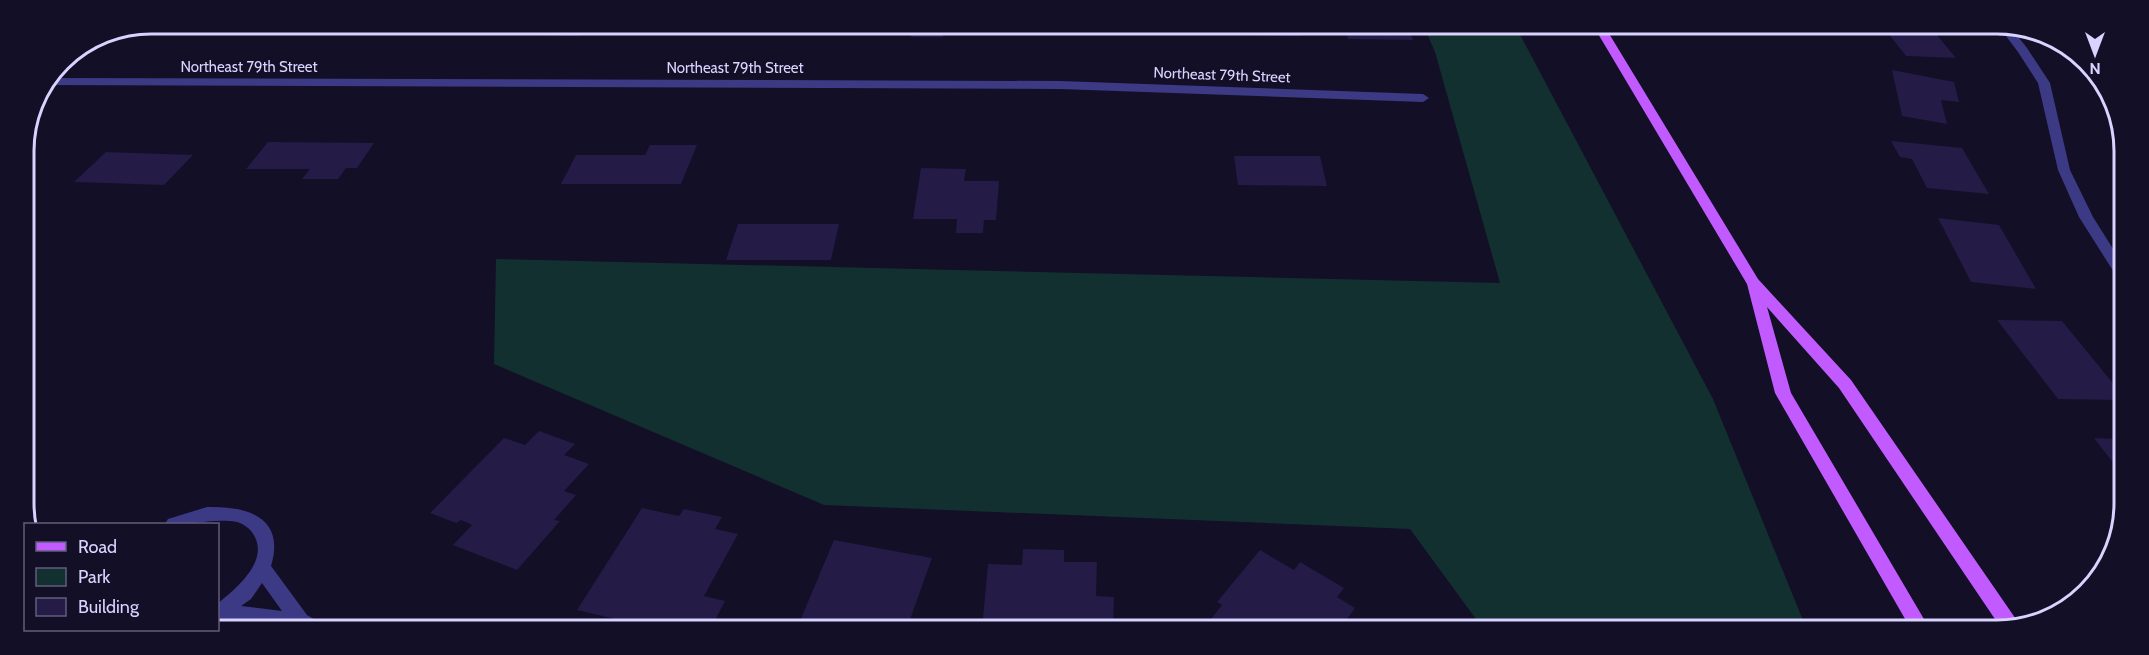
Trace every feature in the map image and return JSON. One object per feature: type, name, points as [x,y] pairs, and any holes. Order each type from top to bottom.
[{"type":"main road","points":[[1603,34],[1753,282],[1845,384],[2006,620]]},
{"type":"main road","points":[[1753,282],[1783,393],[1916,620]]},
{"type":"street","points":[[2011,36],[2044,83],[2064,170],[2086,217],[2114,261]]},
{"type":"street","name":"Northeast 79th Street","points":[[58,82],[1060,85],[1423,98]]},
{"type":"street","points":[[181,523],[212,514],[235,514],[254,520],[265,533],[268,549],[263,569],[248,590],[219,613]]},
{"type":"street","points":[[263,569],[302,620]]},
{"type":"street","points":[[219,613],[274,620]]},
{"type":"green space","points":[[1427,34],[1520,34],[1713,399],[1803,620],[1477,620],[1410,529],[824,505],[494,364],[496,259],[1500,283],[1435,52]]},
{"type":"building","points":[[201,34],[323,34],[322,35]]},
{"type":"building","points":[[493,34],[580,34],[579,36]]},
{"type":"building","points":[[797,34],[870,34],[870,35]]},
{"type":"building","points":[[912,34],[944,34],[943,37],[911,37]]},
{"type":"building","points":[[1302,34],[1302,36],[1245,35]]},
{"type":"building","points":[[1347,34],[1411,34],[1413,40],[1348,39]]},
{"type":"building","points":[[1889,34],[1936,34],[1956,58],[1906,56]]},
{"type":"building","points":[[1892,70],[1954,82],[1959,102],[1941,100],[1947,124],[1902,116]]},
{"type":"building","points":[[1891,141],[1962,148],[1989,194],[1927,188],[1912,159],[1900,157]]},
{"type":"building","points":[[268,142],[374,143],[357,168],[346,168],[338,179],[302,179],[310,169],[246,169]]},
{"type":"building","points":[[650,145],[697,145],[681,184],[561,184],[576,155],[645,155]]},
{"type":"building","points":[[106,152],[193,155],[164,185],[74,182]]},
{"type":"building","points":[[1234,156],[1320,156],[1327,186],[1238,185]]},
{"type":"building","points":[[921,168],[966,169],[964,181],[999,181],[996,220],[984,220],[983,233],[956,233],[957,219],[913,219]]},
{"type":"building","points":[[1938,218],[1999,225],[2036,289],[1971,282]]},
{"type":"building","points":[[738,224],[839,224],[831,260],[726,260]]},
{"type":"building","points":[[1997,320],[2062,321],[2114,384],[2114,400],[2058,399]]},
{"type":"building","points":[[539,431],[575,444],[564,455],[589,464],[564,491],[576,495],[554,520],[560,521],[517,570],[453,545],[472,525],[461,520],[456,523],[430,513],[504,438],[525,445]]},
{"type":"building","points":[[2094,438],[2114,439],[2114,464]]},
{"type":"building","points":[[642,508],[679,516],[684,509],[722,517],[715,529],[738,534],[704,596],[725,601],[715,620],[620,620],[577,610]]},
{"type":"building","points":[[834,540],[932,558],[910,620],[800,620]]},
{"type":"building","points":[[1023,549],[1064,550],[1064,562],[1097,562],[1096,596],[1114,597],[1113,620],[983,620],[988,564],[1022,565]]},
{"type":"building","points":[[1260,550],[1294,570],[1300,562],[1344,588],[1337,597],[1355,608],[1346,620],[1210,620],[1222,605],[1217,602]]}]
